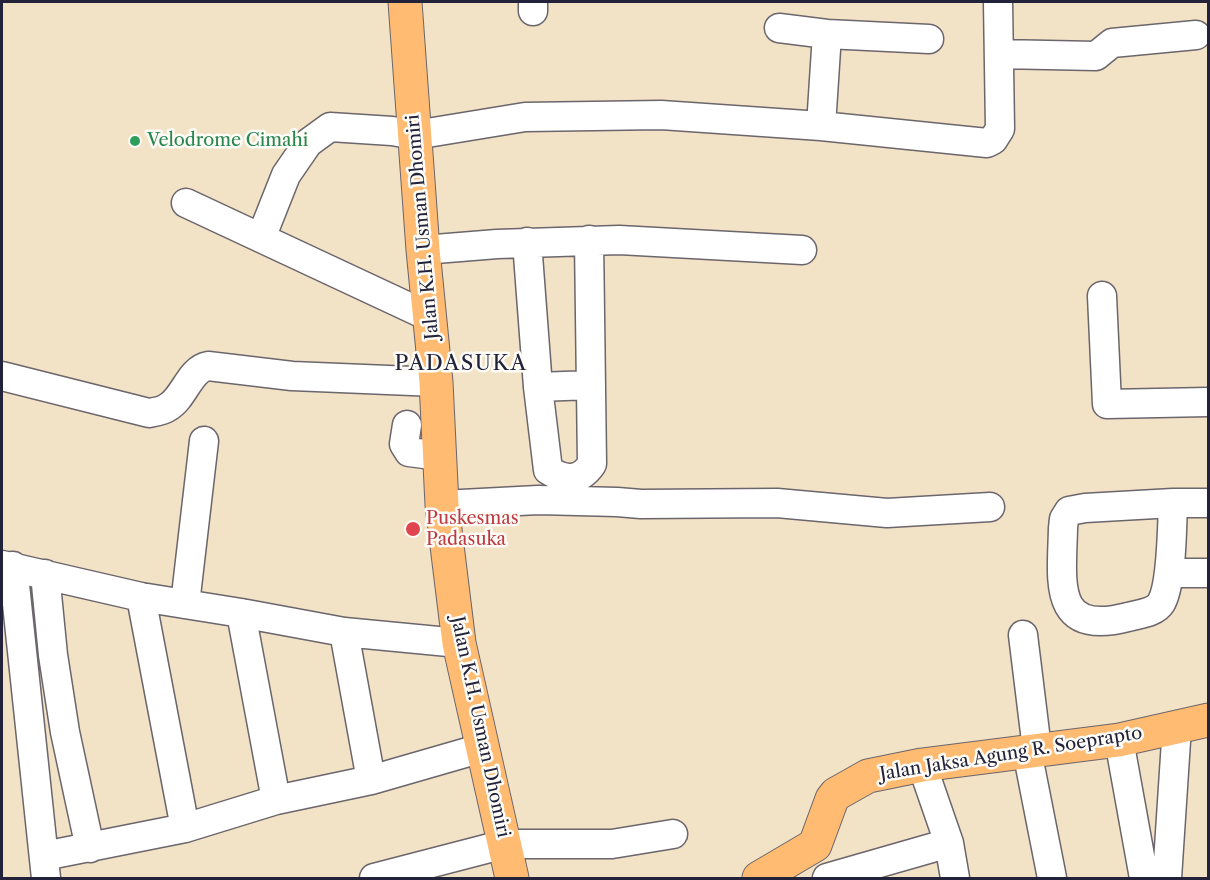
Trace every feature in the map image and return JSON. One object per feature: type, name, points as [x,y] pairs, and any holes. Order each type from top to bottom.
[{"type":"main road","name":"Jalan K.H. Usman Dhomiri","points":[[405,2],[423,250],[436,382],[442,505],[459,643],[512,879]]},
{"type":"main road","name":"Jalan Jaksa Agung R. Soeprapto","points":[[815,845],[832,799],[836,794],[868,776],[922,765],[1119,740],[1193,723]]},
{"type":"main road","points":[[759,879],[815,845]]},
{"type":"street","points":[[261,238],[286,175],[308,143],[330,127],[392,131],[415,135],[525,117],[661,115],[821,126],[987,143],[993,140],[1000,129],[998,2]]},
{"type":"street","points":[[779,28],[827,34],[929,39]]},
{"type":"street","points":[[821,126],[827,34]]},
{"type":"street","points":[[999,54],[1096,56],[1112,43],[1196,35]]},
{"type":"street","points":[[186,203],[430,317]]},
{"type":"street","points":[[423,250],[589,240],[639,240],[802,250]]},
{"type":"street","points":[[527,242],[537,387],[548,470],[558,476],[573,478],[586,474],[592,464],[589,240]]},
{"type":"street","points":[[1102,296],[1107,404],[1209,402]]},
{"type":"street","points":[[2,375],[149,413],[167,408],[177,400],[200,368],[208,366],[292,376],[436,382]]},
{"type":"street","points":[[537,387],[591,385]]},
{"type":"street","points":[[406,425],[404,444],[409,452],[440,456]]},
{"type":"street","points":[[185,604],[204,441]]},
{"type":"street","points":[[442,505],[538,500],[641,504],[777,503],[887,513],[990,507]]},
{"type":"street","points":[[1173,503],[1169,573],[1160,606],[1154,610],[1115,620],[1080,618],[1070,609],[1062,591],[1063,528],[1064,519],[1070,511],[1173,503],[1209,503]]},
{"type":"street","points":[[459,643],[344,632],[141,597],[7,566],[45,867],[90,848],[185,828],[276,800],[371,780],[482,748]]},
{"type":"street","points":[[1169,573],[1209,573]]},
{"type":"street","points":[[45,574],[53,656],[65,732],[90,848]]},
{"type":"street","points":[[141,597],[185,828]]},
{"type":"street","points":[[241,613],[276,800]]},
{"type":"street","points":[[344,632],[371,780]]},
{"type":"street","points":[[1023,635],[1032,750],[1052,879]]},
{"type":"street","points":[[1167,879],[1193,723]]},
{"type":"street","points":[[1119,740],[1144,879]]},
{"type":"street","points":[[922,765],[949,843],[955,879]]},
{"type":"street","points":[[374,879],[505,844],[612,844],[673,834]]},
{"type":"street","points":[[827,879],[949,843]]},
{"type":"street","points":[[815,845],[820,879]]},
{"type":"place","name":"Velodrome Cimahi","points":[[135,141]]},
{"type":"place","name":"Puskesmas Padasuka","points":[[413,529]]},
{"type":"district","name":"PADASUKA","points":[[461,364]]}]
